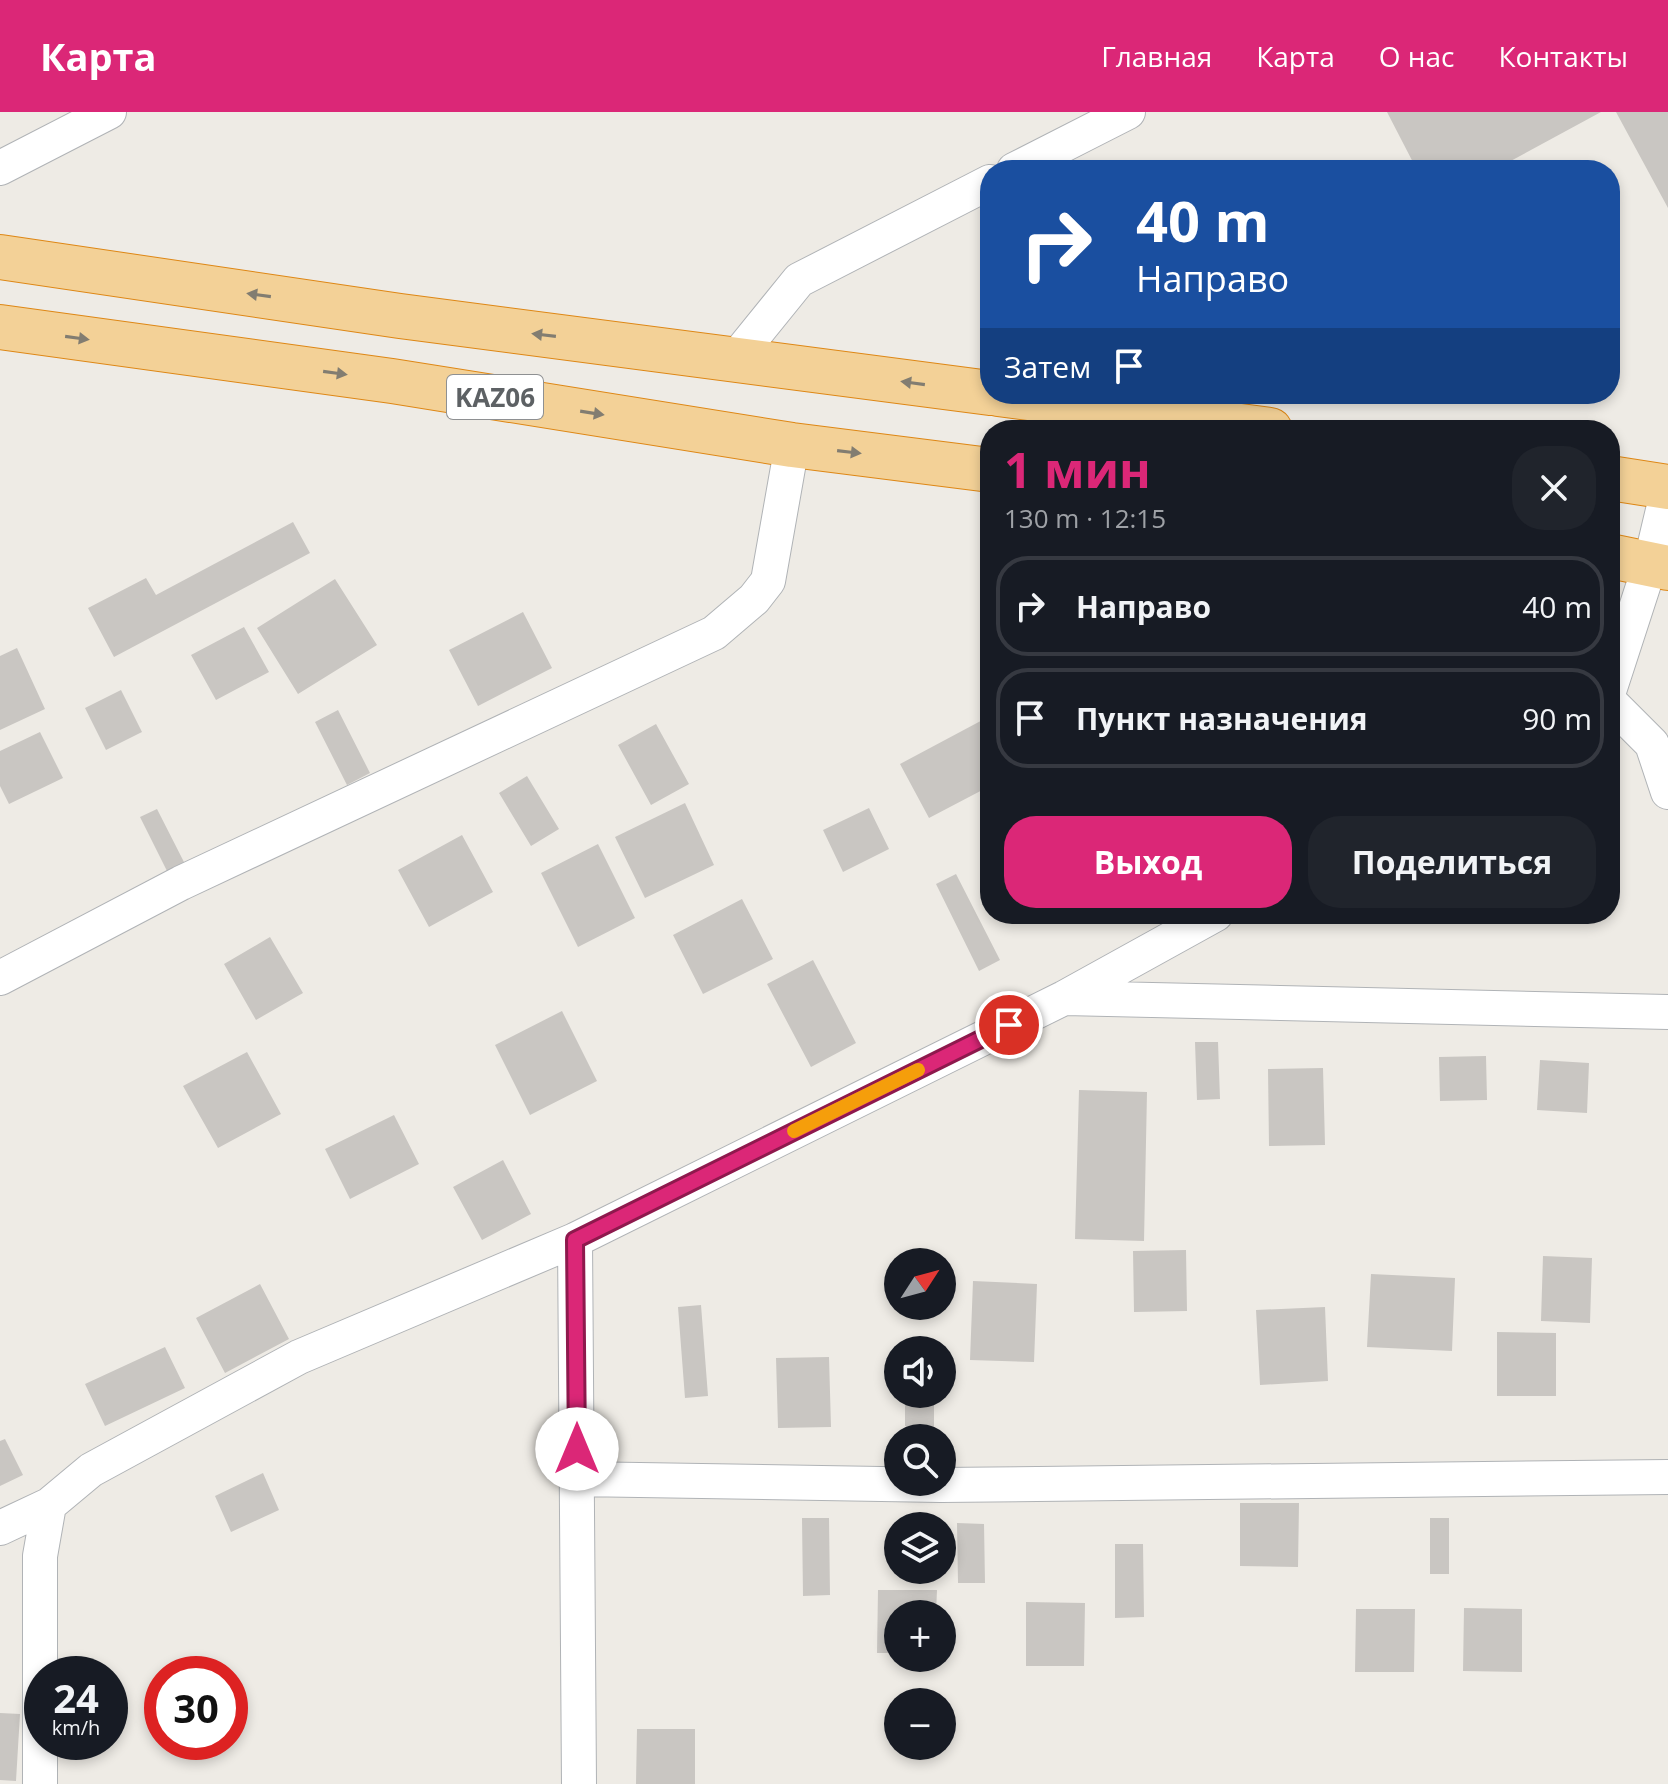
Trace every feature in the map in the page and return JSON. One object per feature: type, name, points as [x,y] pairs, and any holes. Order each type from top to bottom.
[{"type":"highway","name":"KАZ06","points":[[0,257],[400,316],[980,392]]},
{"type":"highway","name":"KАZ06","points":[[0,327],[392,381],[792,445],[980,469]]},
{"type":"highway","points":[[1074,404],[1194,420]]},
{"type":"highway","points":[[1620,480],[1668,488]]},
{"type":"street","points":[[0,168],[109,112]]},
{"type":"street","points":[[1034,160],[1128,112]]},
{"type":"street","points":[[735,359],[799,280],[980,187]]},
{"type":"street","points":[[0,978],[181,883],[714,633],[754,599],[768,581],[792,445]]},
{"type":"street","points":[[1620,650],[1643,563],[1668,488]]},
{"type":"street","points":[[1620,712],[1652,744],[1668,792]]},
{"type":"street","points":[[0,1528],[49,1505],[91,1470],[299,1357],[575,1240],[1064,998],[1198,924]]},
{"type":"street","points":[[1064,998],[1668,1012]]},
{"type":"street","points":[[575,1240],[579,1784]]},
{"type":"street","points":[[577,1479],[941,1485],[1668,1477]]},
{"type":"street","points":[[40,1784],[40,1556],[49,1505]]},
{"type":"building","points":[[1387,112],[1601,112],[1512,160],[1412,160]]},
{"type":"building","points":[[1616,112],[1668,112],[1668,208]]},
{"type":"building","points":[[293,522],[310,553],[114,657],[88,608],[146,578],[156,595]]},
{"type":"building","points":[[335,579],[377,645],[298,694],[257,628]]},
{"type":"building","points":[[523,612],[552,668],[478,706],[449,650]]},
{"type":"building","points":[[244,627],[269,672],[216,700],[191,655]]},
{"type":"building","points":[[17,648],[45,709],[0,730],[0,656]]},
{"type":"building","points":[[121,690],[142,732],[106,750],[85,708]]},
{"type":"building","points":[[338,710],[370,773],[347,785],[315,722]]},
{"type":"building","points":[[980,721],[980,791],[929,818],[900,764]]},
{"type":"building","points":[[656,724],[689,784],[651,805],[618,745]]},
{"type":"building","points":[[40,732],[63,778],[9,804],[0,786],[0,751]]},
{"type":"building","points":[[527,776],[559,829],[531,846],[499,793]]},
{"type":"building","points":[[685,803],[714,865],[645,898],[615,837]]},
{"type":"building","points":[[869,808],[889,849],[843,872],[823,830]]},
{"type":"building","points":[[157,809],[186,866],[169,875],[140,817]]},
{"type":"building","points":[[462,835],[493,892],[429,927],[398,870]]},
{"type":"building","points":[[598,844],[635,918],[578,947],[541,873]]},
{"type":"building","points":[[956,874],[1000,960],[979,971],[936,884]]},
{"type":"building","points":[[742,899],[773,959],[703,994],[673,935]]},
{"type":"building","points":[[270,937],[303,993],[256,1020],[224,964]]},
{"type":"building","points":[[813,960],[856,1043],[811,1067],[767,984]]},
{"type":"building","points":[[562,1011],[597,1081],[530,1115],[495,1045]]},
{"type":"building","points":[[1195,1042],[1218,1042],[1220,1099],[1197,1100]]},
{"type":"building","points":[[247,1052],[281,1114],[218,1148],[183,1086]]},
{"type":"building","points":[[1486,1056],[1487,1100],[1440,1101],[1439,1057]]},
{"type":"building","points":[[1540,1060],[1589,1063],[1587,1113],[1537,1110]]},
{"type":"building","points":[[1323,1068],[1325,1145],[1269,1146],[1268,1069]]},
{"type":"building","points":[[1079,1090],[1147,1092],[1144,1241],[1075,1239]]},
{"type":"building","points":[[394,1115],[419,1164],[350,1199],[325,1149]]},
{"type":"building","points":[[503,1160],[531,1214],[482,1240],[453,1187]]},
{"type":"building","points":[[1186,1250],[1187,1311],[1134,1312],[1133,1251]]},
{"type":"building","points":[[1543,1256],[1592,1258],[1590,1323],[1541,1321]]},
{"type":"building","points":[[1371,1274],[1455,1278],[1452,1351],[1367,1347]]},
{"type":"building","points":[[973,1281],[1037,1284],[1034,1362],[970,1360]]},
{"type":"building","points":[[260,1284],[289,1339],[225,1373],[196,1318]]},
{"type":"building","points":[[701,1305],[708,1396],[685,1398],[678,1307]]},
{"type":"building","points":[[1325,1307],[1328,1381],[1260,1385],[1256,1310]]},
{"type":"building","points":[[1497,1332],[1556,1333],[1556,1396],[1497,1396]]},
{"type":"building","points":[[165,1347],[185,1388],[105,1426],[85,1384]]},
{"type":"building","points":[[829,1357],[831,1427],[778,1428],[776,1358]]},
{"type":"building","points":[[905,1408],[934,1408],[934,1424],[905,1424]]},
{"type":"building","points":[[5,1439],[23,1475],[0,1486],[0,1441]]},
{"type":"building","points":[[263,1473],[279,1510],[231,1532],[215,1496]]},
{"type":"building","points":[[1240,1503],[1299,1503],[1298,1567],[1240,1566]]},
{"type":"building","points":[[802,1518],[829,1518],[830,1595],[803,1596]]},
{"type":"building","points":[[1430,1518],[1449,1518],[1449,1574],[1430,1574]]},
{"type":"building","points":[[957,1523],[984,1524],[985,1583],[958,1583]]},
{"type":"building","points":[[1115,1544],[1143,1544],[1144,1617],[1115,1618]]},
{"type":"building","points":[[878,1590],[937,1590],[937,1600],[884,1600],[884,1653],[877,1653]]},
{"type":"building","points":[[1026,1602],[1085,1603],[1084,1666],[1026,1666]]},
{"type":"building","points":[[1464,1608],[1522,1609],[1522,1672],[1463,1671]]},
{"type":"building","points":[[1356,1609],[1415,1609],[1414,1672],[1355,1672]]},
{"type":"building","points":[[0,1713],[20,1714],[16,1781],[0,1780]]},
{"type":"building","points":[[637,1729],[695,1729],[695,1784],[636,1784]]},
{"type":"slow traffic","points":[[794,1131],[918,1070]]},
{"type":"route","points":[[577,1449],[575,1240],[1009,1025]]}]
